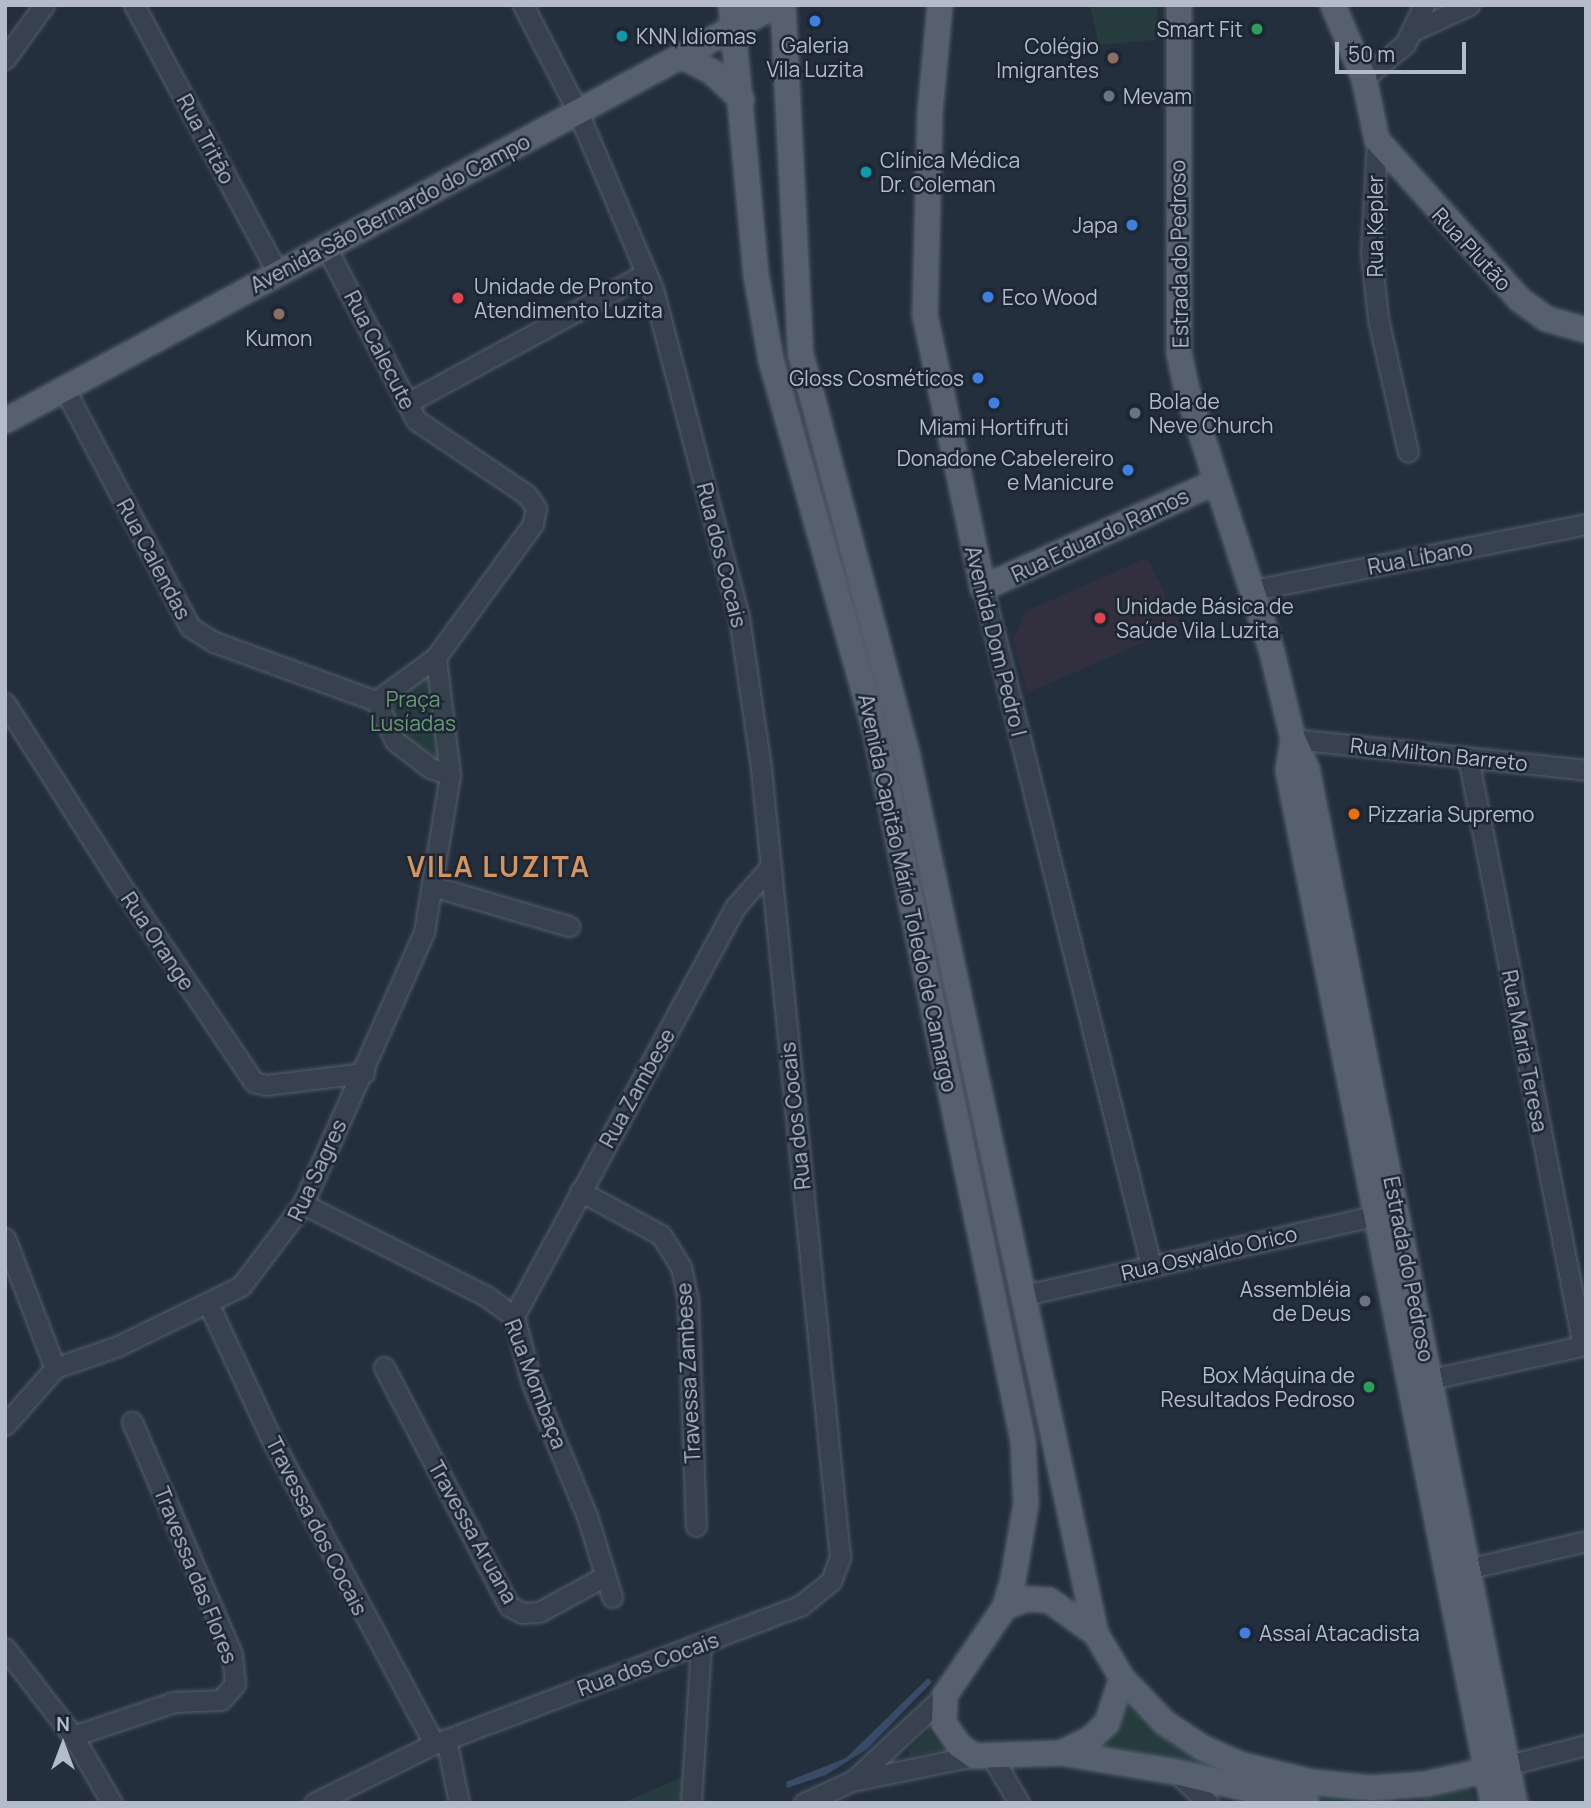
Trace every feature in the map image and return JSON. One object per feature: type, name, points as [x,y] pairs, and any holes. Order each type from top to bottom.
[{"type":"main road","name":"Avenida São Bernardo do Campo","points":[[5,421],[681,56],[733,17],[776,5]]},
{"type":"main road","name":"Avenida Capitão Mário Toledo de Camargo","points":[[783,5],[801,355],[906,754],[1096,1634],[1122,1678],[1181,1735],[1242,1765],[1350,1788],[1419,1793],[1497,1768]]},
{"type":"main road","name":"Avenida Dom Pedro I","points":[[940,5],[930,113],[925,314],[983,588]]},
{"type":"main road","name":"Estrada do Pedroso","points":[[1179,5],[1177,325],[1187,390],[1254,590],[1293,738],[1288,771],[1388,1213],[1497,1768],[1515,1803]]},
{"type":"main road","name":"Rua Kepler","points":[[1333,5],[1364,78],[1377,140]]},
{"type":"main road","name":"Avenida Capitão Mário Toledo de Camargo","points":[[733,17],[756,275],[778,391],[877,738],[1021,1425],[1026,1504],[1018,1563],[1004,1607],[945,1695]]},
{"type":"main road","points":[[681,56],[711,71],[742,100]]},
{"type":"main road","points":[[745,131],[761,155],[789,157]]},
{"type":"main road","name":"Rua Plutão","points":[[1377,140],[1518,299],[1547,319],[1586,330]]},
{"type":"main road","name":"Rua Eduardo Ramos","points":[[983,588],[1216,482]]},
{"type":"main road","points":[[1004,1607],[1027,1599],[1049,1600],[1096,1634]]},
{"type":"main road","points":[[1061,1753],[1090,1739],[1107,1723],[1122,1678]]},
{"type":"main road","points":[[945,1695],[944,1723],[949,1732],[983,1755],[1061,1753],[1176,1772],[1306,1803]]},
{"type":"main road","name":"Estrada do Pedroso","points":[[1493,1803],[1497,1768]]},
{"type":"street","points":[[5,59],[44,5]]},
{"type":"street","name":"Rua Tritão","points":[[134,5],[278,273]]},
{"type":"street","name":"Rua dos Cocais","points":[[314,1803],[440,1742],[800,1606],[831,1581],[840,1557],[752,686],[739,617],[646,273],[578,112],[523,5]]},
{"type":"street","points":[[1415,30],[1424,5]]},
{"type":"street","points":[[1364,78],[1415,30],[1469,5]]},
{"type":"street","name":"Rua Kepler","points":[[1377,140],[1370,252],[1378,319],[1408,452]]},
{"type":"street","name":"Rua Calecute","points":[[326,247],[407,403],[422,426],[527,495],[536,508],[533,524],[436,657]]},
{"type":"street","points":[[407,403],[646,273]]},
{"type":"street","name":"Rua Calendas","points":[[64,388],[190,627],[214,642],[376,701]]},
{"type":"street","name":"Rua Líbano","points":[[1254,590],[1586,524]]},
{"type":"street","name":"Avenida Dom Pedro I","points":[[983,588],[1151,1266]]},
{"type":"street","points":[[436,657],[450,775],[430,768],[403,748],[383,722],[376,701],[436,657]]},
{"type":"street","name":"Rua Orange","points":[[5,704],[121,885],[254,1082],[266,1085],[364,1073]]},
{"type":"street","name":"Rua Milton Barreto","points":[[1293,738],[1586,770]]},
{"type":"street","name":"Rua Maria Teresa","points":[[1468,757],[1584,1345]]},
{"type":"street","name":"Rua Sagres","points":[[5,1426],[55,1368],[118,1346],[241,1286],[273,1250],[303,1204],[364,1073],[424,932],[450,775]]},
{"type":"street","name":"Rua Zambese","points":[[514,1316],[736,906],[770,867]]},
{"type":"street","points":[[432,886],[569,926]]},
{"type":"street","name":"Travessa Zambese","points":[[580,1191],[661,1235],[681,1267],[688,1301],[696,1526]]},
{"type":"street","name":"Rua Mombaça","points":[[303,1204],[486,1296],[514,1316],[531,1381],[587,1516],[612,1597]]},
{"type":"street","name":"Rua Oswaldo Orico","points":[[1021,1296],[1388,1213]]},
{"type":"street","points":[[5,1238],[55,1368]]},
{"type":"street","name":"Travessa dos Cocais","points":[[208,1303],[272,1440],[440,1742],[459,1803]]},
{"type":"street","points":[[1420,1382],[1584,1345]]},
{"type":"street","name":"Travessa Aruana","points":[[384,1367],[509,1606],[522,1613],[539,1612],[606,1576]]},
{"type":"street","name":"Travessa das Flores","points":[[74,1736],[174,1702],[221,1700],[235,1684],[232,1654],[132,1422]]},
{"type":"street","points":[[1459,1571],[1586,1541]]},
{"type":"street","points":[[691,1803],[701,1644]]},
{"type":"street","points":[[5,1648],[74,1736],[112,1803]]},
{"type":"street","points":[[852,1781],[945,1695]]},
{"type":"street","points":[[1497,1768],[1586,1745]]},
{"type":"street","points":[[804,1803],[852,1781],[983,1755],[1019,1803]]},
{"type":"street","points":[[1176,1772],[1208,1803]]},
{"type":"shaded area","name":"Unidade Básica de Saúde Vila Luzita","points":[[1147,558],[1181,626],[1027,693],[1013,640],[1026,611]]},
{"type":"green space","points":[[1090,5],[1158,5],[1154,40],[1099,45]]},
{"type":"green space","name":"Praça Lusíadas","points":[[429,672],[441,762],[403,735],[387,704]]},
{"type":"green space","points":[[1129,1708],[1172,1744],[1230,1772],[1317,1794],[1393,1798],[1397,1803],[1328,1803],[1101,1748],[1123,1710]]},
{"type":"green space","points":[[929,1730],[943,1750],[910,1756],[908,1751]]},
{"type":"green space","points":[[682,1777],[681,1803],[622,1803],[676,1780]]},
{"type":"green space","points":[[1468,1785],[1477,1803],[1420,1803],[1427,1794]]},
{"type":"water","points":[[928,1678],[932,1682],[867,1749],[826,1775],[787,1788],[786,1782],[846,1758]]},
{"type":"place","name":"Galeria Vila Luzita","points":[[815,21]]},
{"type":"place","name":"Smart Fit","points":[[1257,29]]},
{"type":"place","name":"KNN Idiomas","points":[[622,36]]},
{"type":"place","name":"Colégio Imigrantes","points":[[1113,58]]},
{"type":"place","name":"Mevam","points":[[1109,96]]},
{"type":"place","name":"Clínica Médica Dr. Coleman","points":[[866,172]]},
{"type":"place","name":"Japa","points":[[1132,225]]},
{"type":"place","name":"Eco Wood","points":[[988,297]]},
{"type":"place","name":"Unidade de Pronto Atendimento Luzita","points":[[458,298]]},
{"type":"place","name":"Kumon","points":[[279,314]]},
{"type":"place","name":"Gloss Cosméticos","points":[[978,378]]},
{"type":"place","name":"Miami Hortifruti","points":[[994,403]]},
{"type":"place","name":"Bola de Neve Church","points":[[1135,413]]},
{"type":"place","name":"Donadone Cabelereiro e Manicure","points":[[1128,470]]},
{"type":"place","name":"Unidade Básica de Saúde Vila Luzita","points":[[1100,618]]},
{"type":"place","name":"Pizzaria Supremo","points":[[1354,814]]},
{"type":"place","name":"Assembléia de Deus","points":[[1365,1301]]},
{"type":"place","name":"Box Máquina de Resultados Pedroso","points":[[1369,1387]]},
{"type":"place","name":"Assaí Atacadista","points":[[1245,1633]]},
{"type":"district","name":"VILA LUZITA","points":[[499,866]]}]
